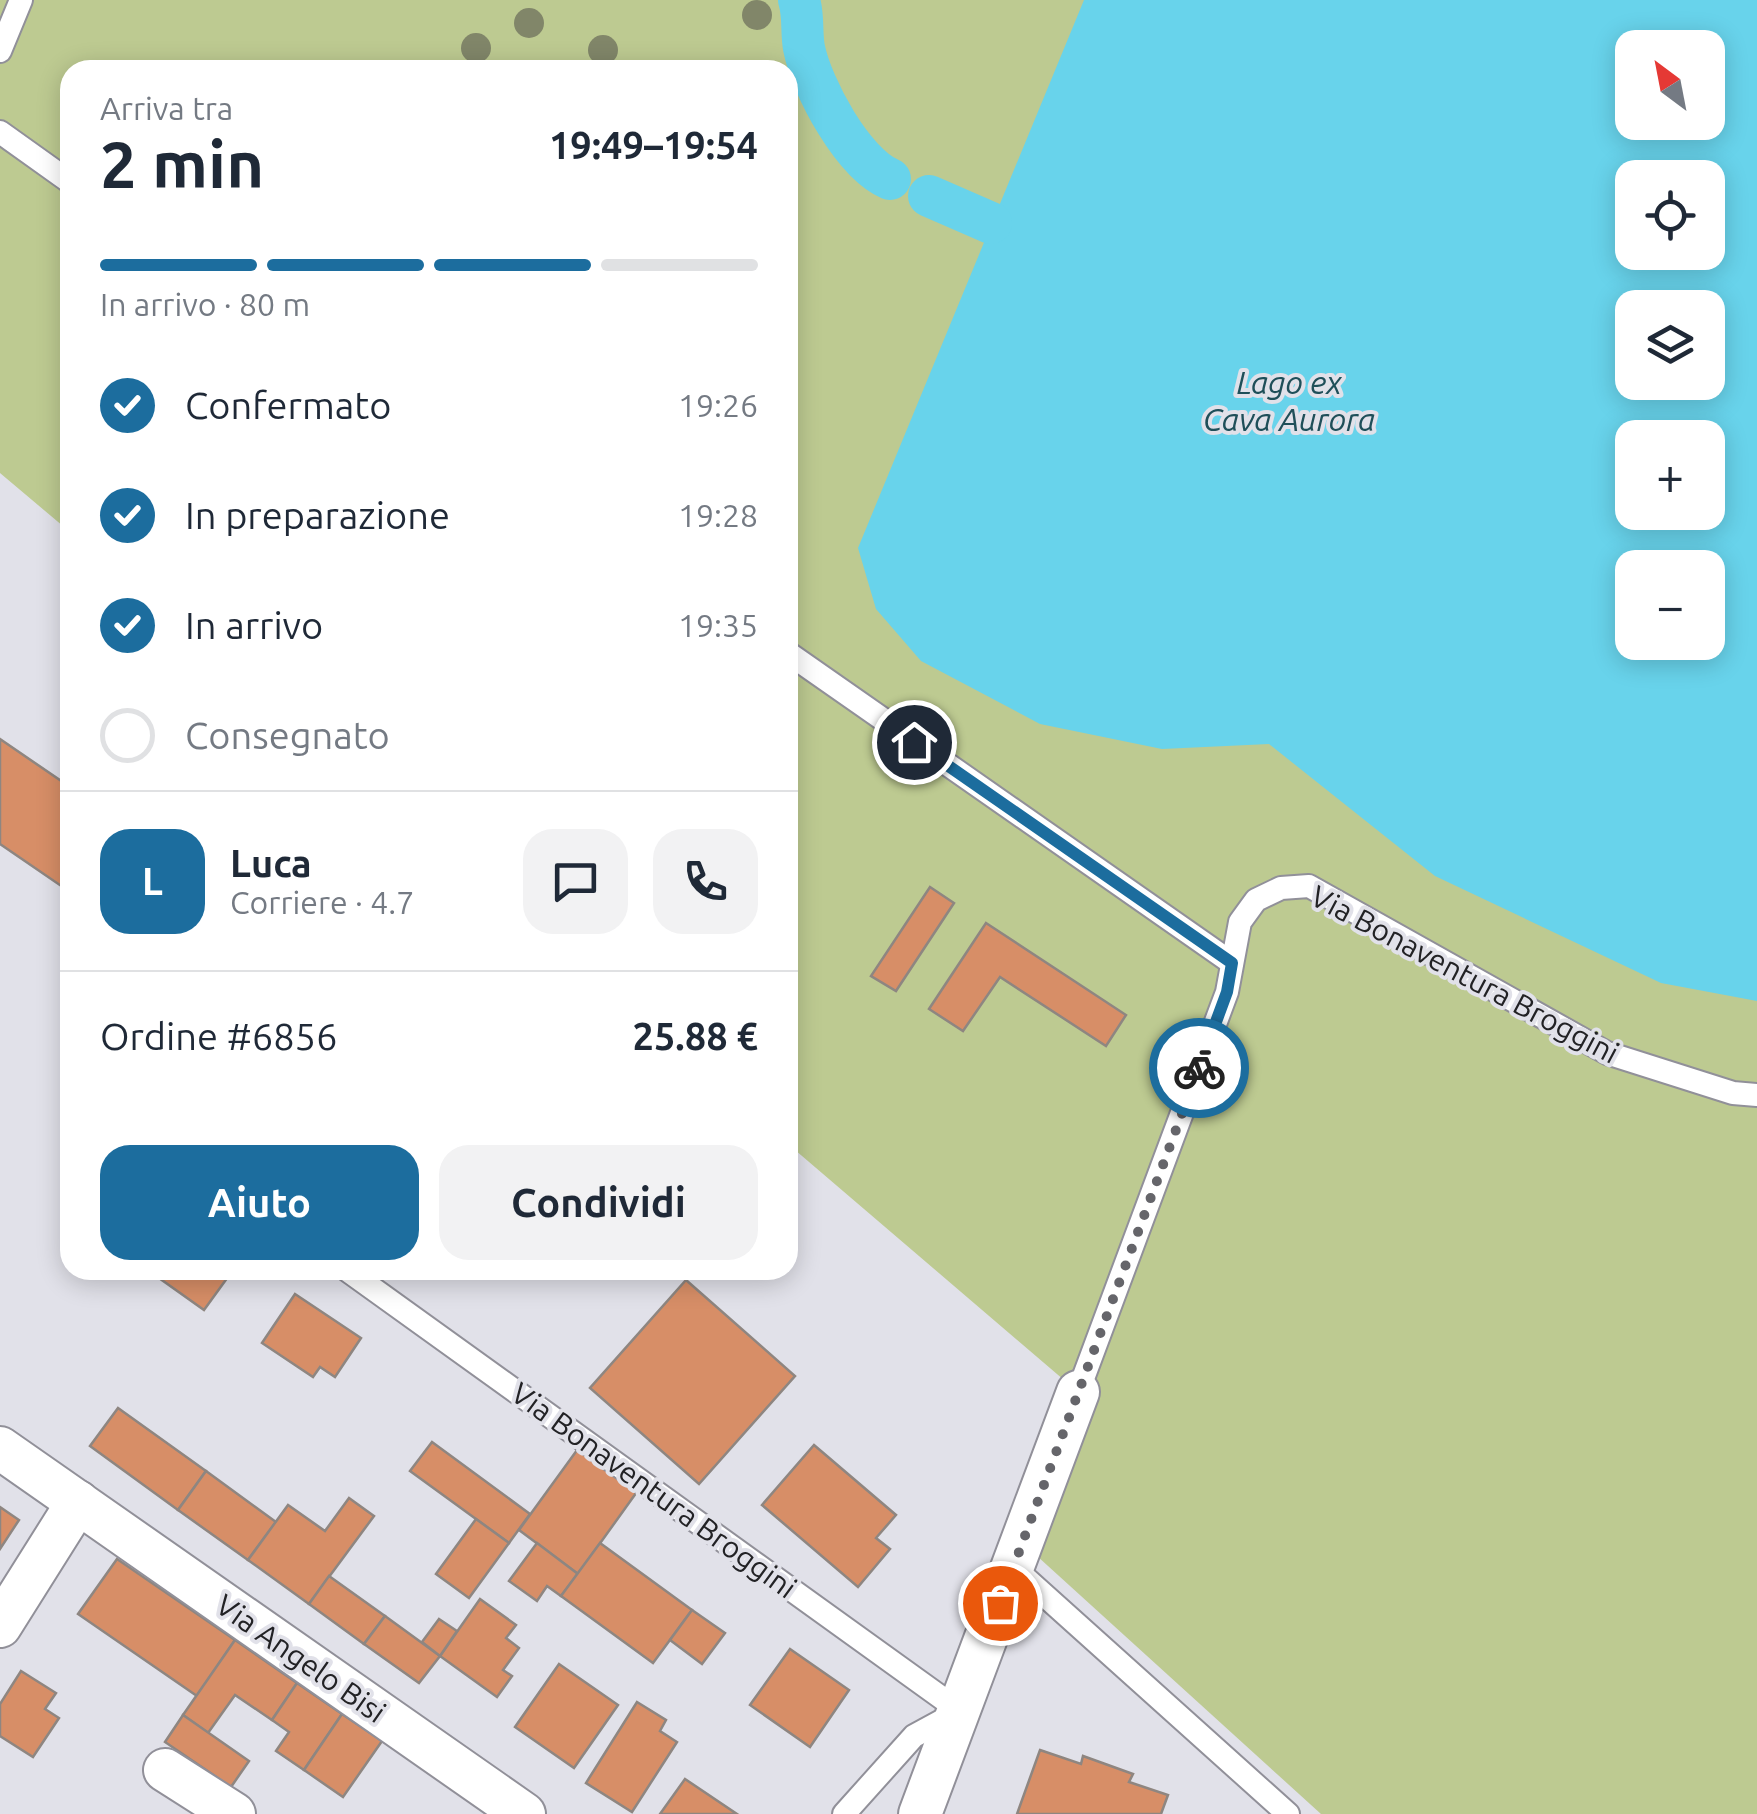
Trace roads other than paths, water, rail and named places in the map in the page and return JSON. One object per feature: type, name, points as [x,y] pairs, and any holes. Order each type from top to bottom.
[{"type":"street","name":"Via Bonaventura Broggini","points":[[920,1814],[1078,1392]]},
{"type":"street","name":"Via Angelo Bisi","points":[[0,1448],[524,1814]]},
{"type":"street","points":[[0,1626],[78,1502]]},
{"type":"street","points":[[165,1770],[234,1814]]},
{"type":"lane","points":[[0,50],[20,0]]},
{"type":"lane","points":[[0,132],[60,175]]},
{"type":"lane","points":[[798,661],[1232,963]]},
{"type":"lane","name":"Via Bonaventura Broggini","points":[[1078,1392],[1227,992],[1240,922],[1256,900],[1281,888],[1309,886],[1607,1053],[1734,1093],[1757,1095]]},
{"type":"lane","name":"Via Bonaventura Broggini","points":[[361,1280],[960,1710]]},
{"type":"lane","points":[[1013,1567],[1288,1814]]},
{"type":"lane","points":[[844,1814],[914,1736],[960,1710]]},
{"type":"water","name":"Lago ex Cava Aurora","points":[[1084,0],[1757,0],[1757,1001],[1661,983],[1435,876],[1269,744],[1162,749],[1040,724],[921,661],[876,609],[858,548]]},
{"type":"waterway","points":[[799,0],[808,64],[825,103],[862,157],[890,179]]},
{"type":"waterway","points":[[929,196],[991,223]]}]
